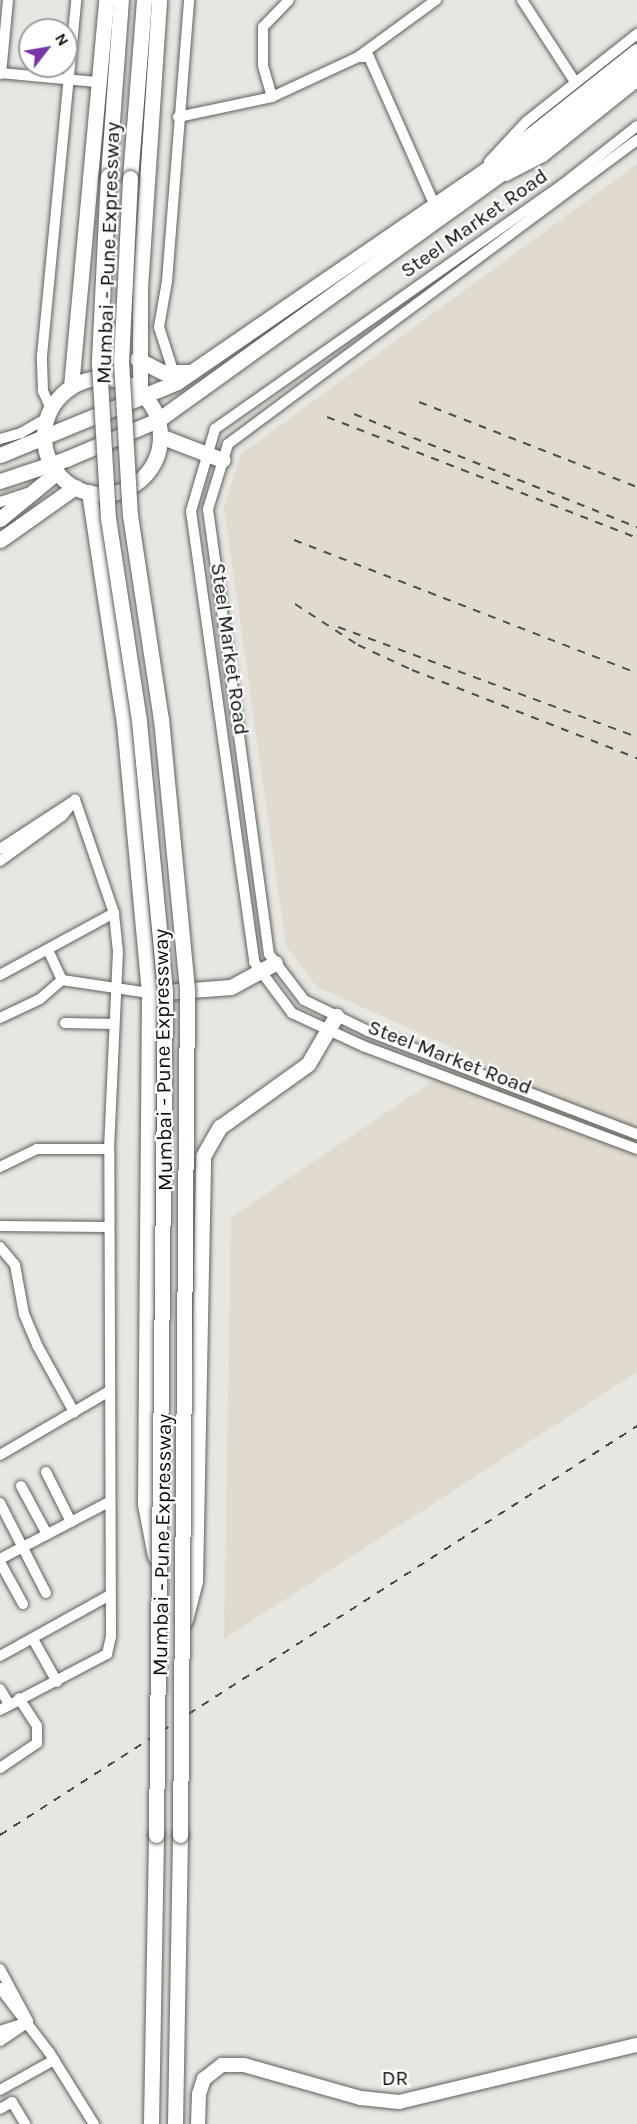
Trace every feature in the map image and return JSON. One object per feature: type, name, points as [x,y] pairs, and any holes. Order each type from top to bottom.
[{"type":"highway","points":[[71,387],[106,0]]},
{"type":"highway","name":"Mumbai - Pune Expressway","points":[[121,0],[108,176],[99,363],[108,518],[140,722],[165,992],[160,1580],[151,2124]]},
{"type":"highway","name":"Mumbai - Pune Expressway","points":[[144,0],[130,178],[121,361],[130,515],[161,719],[187,990],[180,1835],[175,2124]]},
{"type":"highway","points":[[143,396],[106,378],[71,387],[49,413],[45,435],[54,468],[82,489],[111,493],[138,481],[156,458],[160,436],[158,420],[143,396],[137,359],[159,0]]},
{"type":"highway","points":[[0,455],[143,396],[191,372],[435,206],[475,184],[637,51]]},
{"type":"highway","points":[[0,481],[54,468],[158,420],[475,184],[637,67]]},
{"type":"highway","points":[[137,359],[174,374],[191,372]]},
{"type":"highway","points":[[160,436],[223,460]]},
{"type":"highway","points":[[0,519],[54,468]]},
{"type":"highway","points":[[82,489],[124,723],[149,993],[146,1504],[160,1580]]},
{"type":"highway","points":[[0,540],[82,489]]},
{"type":"highway","points":[[149,993],[231,987],[262,973],[275,963]]},
{"type":"highway","points":[[182,1632],[195,1581],[203,1156],[212,1136],[297,1074],[333,1023]]},
{"type":"main road","name":"DR","points":[[198,2124],[199,2094],[204,2079],[222,2065],[244,2065],[361,2098],[399,2102],[637,2045]]},
{"type":"street","points":[[8,0],[1,74],[97,82]]},
{"type":"street","points":[[0,439],[21,433],[49,413],[43,391],[42,356],[76,0]]},
{"type":"street","points":[[174,374],[159,327],[167,281],[178,117],[189,0]]},
{"type":"street","points":[[272,97],[263,65],[263,27],[289,0]]},
{"type":"street","points":[[178,117],[272,97],[358,57],[436,0]]},
{"type":"street","points":[[522,0],[575,82]]},
{"type":"street","points":[[475,184],[526,122],[637,34]]},
{"type":"street","points":[[358,57],[373,63],[435,206]]},
{"type":"street","points":[[475,184],[543,157],[637,82]]},
{"type":"street","name":"Steel Market Road","points":[[637,126],[562,184],[215,429],[191,511],[254,962],[292,1013],[333,1023],[637,1134]]},
{"type":"street","name":"Steel Market Road","points":[[637,140],[228,444],[208,509],[269,954],[275,963],[304,1000],[333,1023],[637,1149]]},
{"type":"street","points":[[0,501],[31,492]]},
{"type":"street","points":[[0,849],[57,808],[75,800]]},
{"type":"street","points":[[0,861],[62,816],[75,800]]},
{"type":"street","points":[[9,1704],[57,1682],[107,1654],[110,1595],[107,1503],[109,1149],[115,986],[114,913],[75,800]]},
{"type":"street","points":[[0,975],[114,913]]},
{"type":"street","points":[[48,950],[62,980]]},
{"type":"street","points":[[0,1018],[40,999],[62,980],[115,986],[149,993]]},
{"type":"street","points":[[65,1023],[114,1024]]},
{"type":"street","points":[[0,1167],[37,1149],[109,1149]]},
{"type":"street","points":[[0,1227],[109,1227]]},
{"type":"street","points":[[0,1247],[15,1265],[24,1314],[37,1345],[74,1412]]},
{"type":"street","points":[[0,1455],[108,1392]]},
{"type":"street","points":[[46,1472],[71,1522]]},
{"type":"street","points":[[21,1486],[47,1534]]},
{"type":"street","points":[[0,1503],[46,1593]]},
{"type":"street","points":[[22,1604],[0,1561],[22,1547],[107,1503]]},
{"type":"street","points":[[0,1656],[110,1595]]},
{"type":"street","points":[[33,1639],[57,1682]]},
{"type":"street","points":[[0,1689],[9,1704],[37,1726],[37,1743],[0,1768]]},
{"type":"street","points":[[0,1969],[28,2022]]},
{"type":"street","points":[[0,1988],[28,2022],[54,2060],[93,2124]]},
{"type":"street","points":[[0,2031],[28,2022]]},
{"type":"street","points":[[0,2041],[28,2022]]},
{"type":"street","points":[[0,2090],[54,2060]]},
{"type":"street","points":[[0,2109],[12,2102],[25,2124]]},
{"type":"shaded area","points":[[637,164],[637,1372],[224,1639],[231,1217],[471,1056],[317,987],[286,946],[224,507],[241,454]]},
{"type":"railway","points":[[419,402],[637,487]]},
{"type":"railway","points":[[354,414],[637,527]]},
{"type":"railway","points":[[327,417],[637,538]]},
{"type":"railway","points":[[294,540],[637,673]]},
{"type":"railway","points":[[295,604],[358,645],[412,670],[637,758]]},
{"type":"railway","points":[[338,627],[637,737]]},
{"type":"railway","points":[[0,1835],[637,1426]]}]
